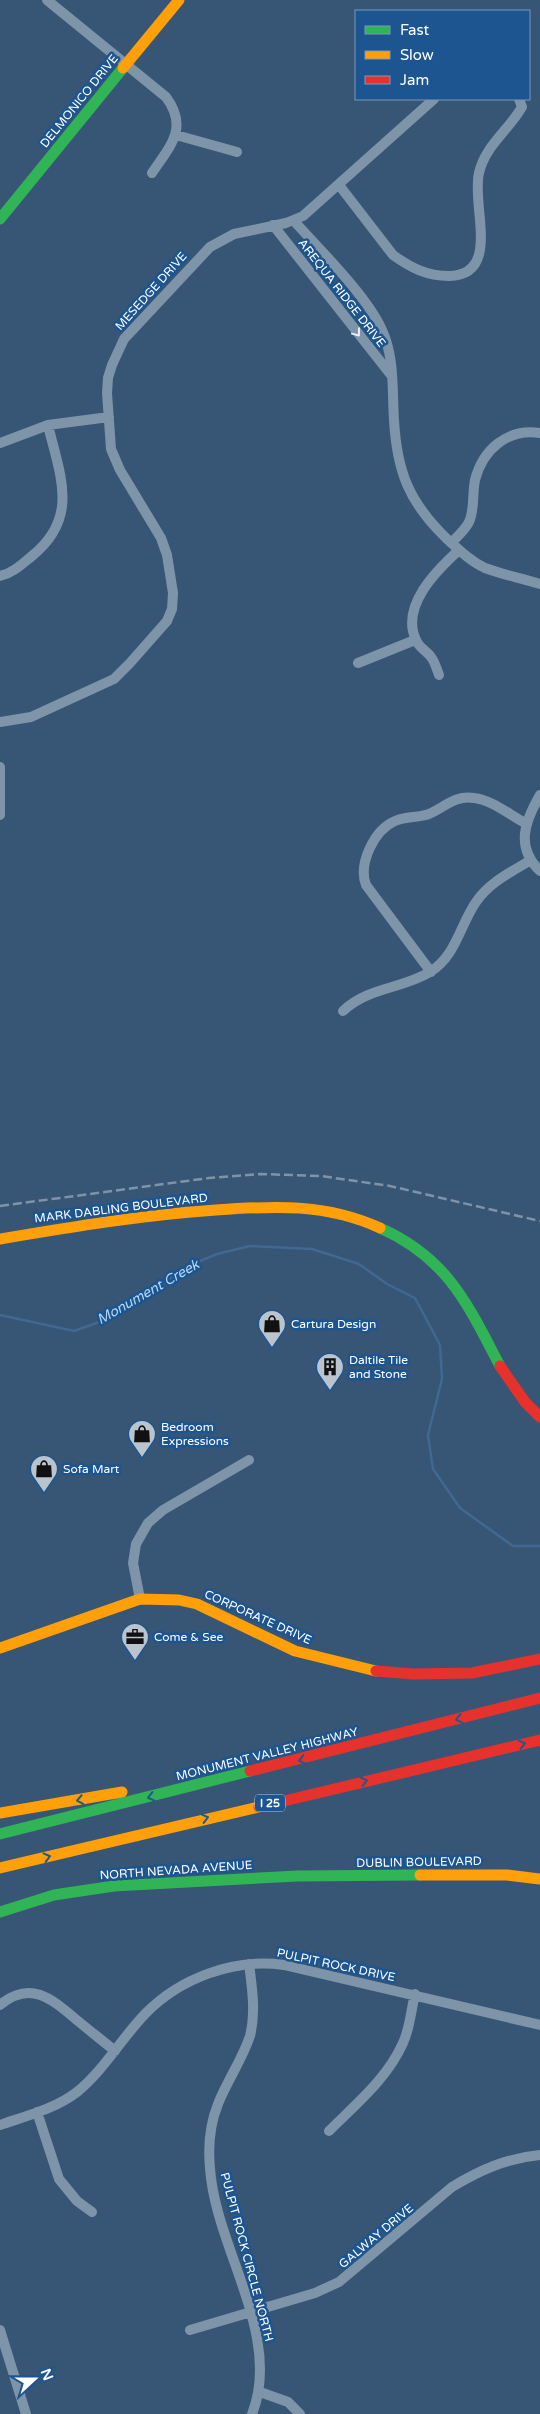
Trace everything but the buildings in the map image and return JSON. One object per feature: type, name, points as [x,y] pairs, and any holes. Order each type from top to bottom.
[{"type":"main road","name":"DELMONICO DRIVE","points":[[0,219],[179,0]]},
{"type":"main road","name":"MARK DABLING BOULEVARD","points":[[0,1239],[109,1221],[217,1210],[267,1207],[312,1208],[346,1215],[396,1236],[418,1250],[450,1279],[476,1317],[515,1392],[540,1416]]},
{"type":"main road","name":"CORPORATE DRIVE","points":[[0,1648],[140,1599],[179,1600],[197,1604],[295,1651],[374,1670],[414,1674],[472,1673],[540,1659]]},
{"type":"main road","name":"MONUMENT VALLEY HIGHWAY","points":[[0,1834],[540,1698]]},
{"type":"main road","name":"I 25","points":[[0,1868],[540,1740]]},
{"type":"main road","points":[[0,1813],[116,1793],[233,1768],[283,1764]]},
{"type":"main road","name":"DUBLIN BOULEVARD","points":[[297,1876],[507,1875],[540,1879]]},
{"type":"main road","name":"NORTH NEVADA AVENUE","points":[[0,1912],[54,1895],[114,1886],[297,1876]]},
{"type":"street","points":[[47,0],[166,97],[171,104],[177,122],[176,135],[152,173]]},
{"type":"street","name":"MESEDGE DRIVE","points":[[0,722],[31,717],[114,678],[161,628],[172,609],[174,593],[168,555],[158,532],[115,460],[111,449],[108,378],[118,350],[134,327],[210,247],[234,234],[294,221],[315,207],[433,100]]},
{"type":"street","points":[[339,185],[393,255],[403,263],[416,270],[436,275],[456,276],[467,272],[475,266],[480,251],[477,194],[478,174],[484,156],[512,124],[521,103]]},
{"type":"street","points":[[176,135],[237,152]]},
{"type":"street","name":"AREQUA RIDGE DRIVE","points":[[294,221],[375,318],[382,331],[390,354],[395,450],[400,468],[415,502],[455,546],[484,567],[540,584]]},
{"type":"street","name":"AREQUA RIDGE DRIVE","points":[[274,225],[391,375]]},
{"type":"street","points":[[0,443],[48,425],[109,417]]},
{"type":"street","points":[[0,576],[15,570],[42,548],[60,522],[64,506],[63,488],[48,425]]},
{"type":"street","points":[[439,675],[431,657],[415,640],[413,628],[416,606],[430,580],[455,546],[468,523],[475,480],[482,465],[496,445],[512,434],[521,431],[540,433]]},
{"type":"street","points":[[358,663],[415,640]]},
{"type":"street","points":[[0,767],[0,815]]},
{"type":"street","points":[[540,795],[525,823],[525,842],[531,860],[540,871]]},
{"type":"street","points":[[430,972],[366,885],[363,872],[367,853],[390,824],[404,818],[422,816],[457,799],[474,798],[484,800],[525,823]]},
{"type":"street","points":[[343,1011],[356,999],[430,972],[453,947],[468,916],[483,893],[504,876],[531,860]]},
{"type":"street","points":[[140,1599],[133,1564],[136,1544],[148,1523],[163,1510],[249,1460]]},
{"type":"street","name":"PULPIT ROCK DRIVE","points":[[0,2125],[59,2103],[78,2091],[94,2076],[144,2015],[174,1990],[216,1970],[249,1964],[284,1965],[415,1994],[540,2025]]},
{"type":"street","name":"PULPIT ROCK CIRCLE NORTH","points":[[249,1964],[253,2008],[250,2035],[217,2107],[209,2152],[212,2185],[249,2312],[260,2358],[260,2392],[252,2414]]},
{"type":"street","points":[[0,2005],[8,1998],[28,1993],[45,1996],[115,2051]]},
{"type":"street","points":[[329,2131],[373,2089],[388,2069],[404,2042],[415,1994]]},
{"type":"street","points":[[37,2112],[59,2179],[77,2201],[92,2212]]},
{"type":"street","name":"GALWAY DRIVE","points":[[190,2330],[315,2293],[339,2282],[465,2179],[500,2163],[540,2155]]},
{"type":"street","points":[[0,2330],[26,2414]]},
{"type":"street","points":[[260,2392],[288,2402],[300,2414]]},
{"type":"waterway","name":"Monument Creek","points":[[0,1315],[74,1331],[102,1321],[147,1295],[188,1266],[217,1254],[250,1246],[312,1249],[359,1264],[387,1284],[415,1298],[440,1345],[442,1379],[428,1435],[433,1469],[460,1508],[513,1546],[540,1546]]},
{"type":"railway","points":[[0,1206],[209,1178],[261,1174],[321,1176],[390,1186],[540,1221]]},
{"type":"traffic: fast","points":[[0,219],[123,68]]},
{"type":"traffic: fast","points":[[380,1228],[403,1240],[423,1254],[453,1285],[466,1303],[500,1366]]},
{"type":"traffic: fast","points":[[0,1834],[250,1771]]},
{"type":"traffic: fast","points":[[0,1912],[54,1895],[114,1886],[297,1876],[420,1875]]},
{"type":"traffic: slow","points":[[123,68],[179,0]]},
{"type":"traffic: slow","points":[[0,1239],[134,1218],[189,1212],[279,1207],[319,1210],[340,1214],[380,1228]]},
{"type":"traffic: slow","points":[[0,1648],[140,1599],[179,1600],[197,1604],[295,1651],[376,1671]]},
{"type":"traffic: slow","points":[[0,1813],[122,1792]]},
{"type":"traffic: slow","points":[[0,1868],[259,1807]]},
{"type":"traffic: slow","points":[[420,1875],[507,1875],[540,1879]]},
{"type":"traffic: jam","points":[[500,1366],[525,1402],[540,1417]]},
{"type":"traffic: jam","points":[[376,1671],[413,1674],[472,1673],[540,1659]]},
{"type":"traffic: jam","points":[[250,1771],[540,1698]]},
{"type":"traffic: jam","points":[[259,1807],[540,1740]]},
{"type":"place","name":"Cartura Design","points":[[272,1348]]},
{"type":"place","name":"Daltile Tile and Stone","points":[[330,1391]]},
{"type":"place","name":"Bedroom Expressions","points":[[142,1458]]},
{"type":"place","name":"Sofa Mart","points":[[44,1493]]},
{"type":"place","name":"Come & See","points":[[135,1661]]}]
